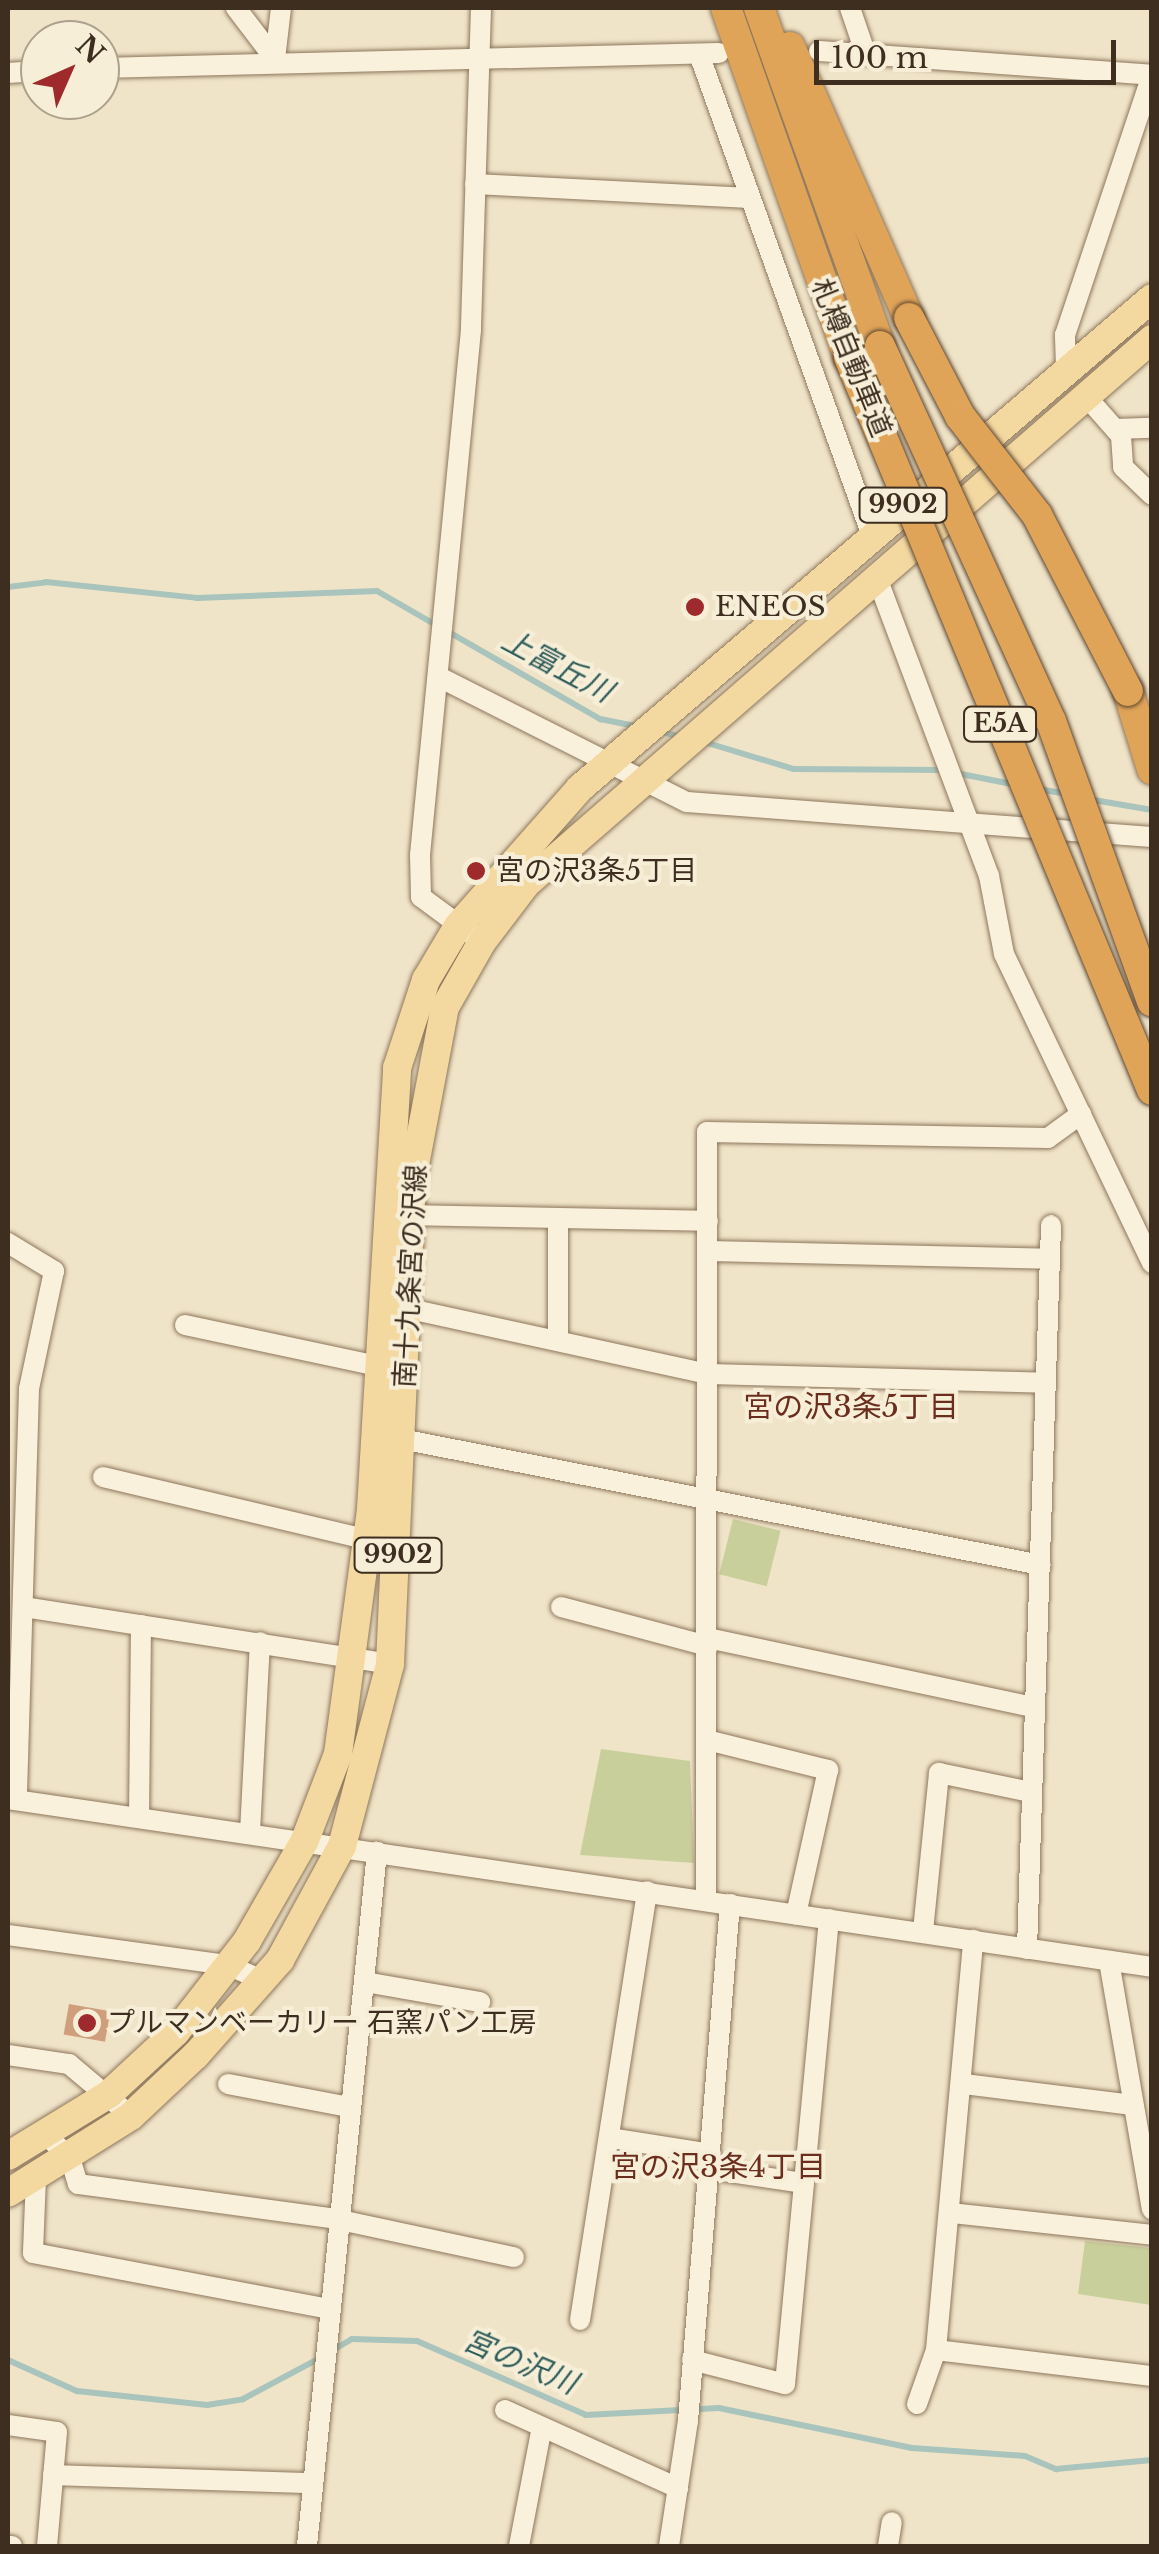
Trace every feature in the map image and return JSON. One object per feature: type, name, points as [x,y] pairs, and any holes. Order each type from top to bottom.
[{"type":"highway","name":"札樽自動車道","points":[[726,8],[849,357],[1152,1090]]},
{"type":"highway","name":"札樽自動車道","points":[[759,8],[880,346],[1024,657],[1152,1001]]},
{"type":"highway","points":[[773,8],[908,318],[960,416],[1038,516],[1128,691],[1152,768]]},
{"type":"main road","name":"南十九条宮の沢線","points":[[8,2193],[70,2158],[130,2116],[262,1980],[342,1846],[390,1664],[408,1311],[398,1215],[397,1068],[426,980],[458,926],[504,864],[608,764],[1066,366],[1152,298]]},
{"type":"main road","name":"南十九条宮の沢線","points":[[8,2156],[108,2094],[176,2032],[228,1965],[306,1840],[338,1754],[358,1657],[381,1300],[445,1008],[482,942],[526,884],[1084,394],[1152,340]]},
{"type":"street","points":[[236,8],[275,58]]},
{"type":"street","points":[[275,58],[280,8]]},
{"type":"street","points":[[481,8],[473,59],[475,184],[443,679],[421,897],[482,942]]},
{"type":"street","points":[[850,8],[864,50]]},
{"type":"street","points":[[819,51],[864,50],[1152,75],[1065,335],[1066,366]]},
{"type":"street","points":[[120,67],[275,58],[473,59],[709,53],[750,198],[872,534]]},
{"type":"street","points":[[475,184],[750,198]]},
{"type":"street","points":[[1084,394],[1114,428],[1123,468],[1152,495]]},
{"type":"street","points":[[1114,428],[1152,428]]},
{"type":"street","points":[[877,578],[968,820],[1004,954],[1152,1263]]},
{"type":"street","points":[[443,679],[687,802],[968,820],[1152,837]]},
{"type":"street","points":[[706,1900],[712,1500],[706,1132],[1048,1138],[1081,1114]]},
{"type":"street","points":[[398,1215],[558,1222],[708,1221]]},
{"type":"street","points":[[558,1222],[558,1340]]},
{"type":"street","points":[[1027,1948],[1051,1224]]},
{"type":"street","points":[[8,1242],[54,1271],[29,1389],[16,1527],[23,1607],[12,1799],[923,1931],[1152,1968]]},
{"type":"street","points":[[708,1252],[1050,1259]]},
{"type":"street","points":[[381,1300],[408,1311],[709,1374],[1046,1384]]},
{"type":"street","points":[[186,1325],[378,1366]]},
{"type":"street","points":[[374,1434],[1042,1565]]},
{"type":"street","points":[[103,1478],[398,1547]]},
{"type":"street","points":[[23,1607],[390,1664]]},
{"type":"street","points":[[561,1607],[708,1642],[1032,1707]]},
{"type":"street","points":[[140,1817],[141,1624]]},
{"type":"street","points":[[250,1832],[260,1642]]},
{"type":"street","points":[[707,1740],[828,1770],[796,1914]]},
{"type":"street","points":[[923,1931],[939,1772],[1030,1792]]},
{"type":"street","points":[[307,2546],[322,2334],[378,1852]]},
{"type":"street","points":[[580,2320],[647,1892]]},
{"type":"street","points":[[669,2546],[688,2421],[730,1904]]},
{"type":"street","points":[[691,2370],[785,2384],[828,1919]]},
{"type":"street","points":[[8,1935],[228,1965],[262,1980]]},
{"type":"street","points":[[917,2404],[936,2350],[964,2084],[973,1940]]},
{"type":"street","points":[[1109,1961],[1152,2210]]},
{"type":"street","points":[[365,1982],[480,2002]]},
{"type":"street","points":[[8,2056],[69,2064],[130,2116]]},
{"type":"street","points":[[228,2084],[350,2106]]},
{"type":"street","points":[[964,2084],[1133,2106]]},
{"type":"street","points":[[45,2134],[70,2158],[78,2184],[336,2219],[514,2257]]},
{"type":"street","points":[[611,2138],[804,2183]]},
{"type":"street","points":[[36,2177],[32,2253],[325,2308]]},
{"type":"street","points":[[951,2213],[1152,2235]]},
{"type":"street","points":[[936,2350],[1152,2376]]},
{"type":"street","points":[[505,2410],[678,2488]]},
{"type":"street","points":[[8,2425],[57,2432],[47,2546]]},
{"type":"street","points":[[519,2546],[542,2426]]},
{"type":"street","points":[[53,2475],[311,2483]]},
{"type":"street","points":[[888,2546],[892,2522]]},
{"type":"green space","points":[[733,1519],[781,1531],[767,1586],[719,1574]]},
{"type":"green space","points":[[601,1749],[690,1761],[694,1863],[580,1855]]},
{"type":"green space","points":[[1085,2241],[1151,2248],[1151,2305],[1078,2294]]},
{"type":"building","name":"プルマンベーカリー 石窯パン工房","points":[[69,2004],[110,2011],[105,2042],[64,2035]]},
{"type":"waterway","name":"上富丘川","points":[[8,587],[46,582],[197,598],[377,591],[436,625]]},
{"type":"waterway","name":"上富丘川","points":[[447,631],[600,719],[640,727]]},
{"type":"waterway","name":"上富丘川","points":[[657,731],[684,737]]},
{"type":"waterway","name":"上富丘川","points":[[701,741],[794,769],[944,770]]},
{"type":"waterway","name":"上富丘川","points":[[956,773],[1017,785]]},
{"type":"waterway","name":"上富丘川","points":[[1039,789],[1066,794]]},
{"type":"waterway","name":"上富丘川","points":[[1088,799],[1152,810]]},
{"type":"waterway","name":"宮の沢川","points":[[333,2350],[352,2339],[417,2341],[586,2415],[719,2408],[912,2448],[1025,2456],[1056,2469],[1152,2460]]},
{"type":"waterway","name":"宮の沢川","points":[[8,2360],[77,2391],[207,2405],[243,2399],[322,2357]]},
{"type":"place","name":"ENEOS","points":[[695,607]]},
{"type":"place","name":"宮の沢3条5丁目","points":[[476,871]]},
{"type":"place","name":"プルマンベーカリー 石窯パン工房","points":[[87,2023]]},
{"type":"district","name":"宮の沢3条5丁目","points":[[851,1407]]},
{"type":"district","name":"宮の沢3条4丁目","points":[[718,2167]]}]
